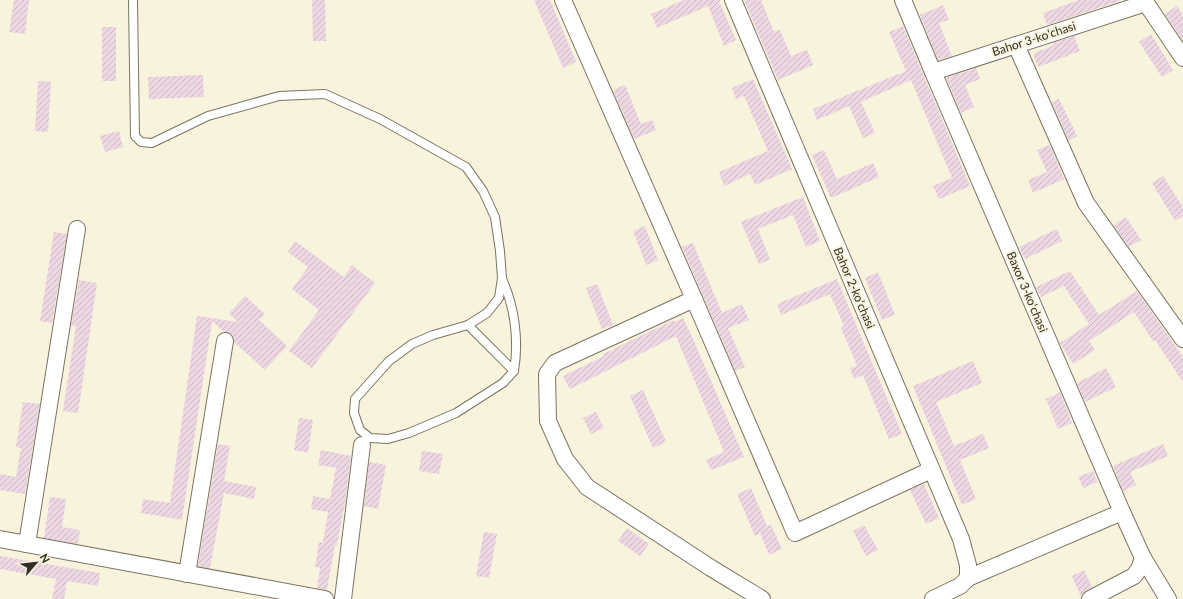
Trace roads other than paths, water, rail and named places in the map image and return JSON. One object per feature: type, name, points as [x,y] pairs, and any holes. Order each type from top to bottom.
[{"type":"street","points":[[563,0],[795,533],[931,470]]},
{"type":"street","name":"Bahor 2-koʻchasi","points":[[733,0],[961,539],[968,565],[968,578]]},
{"type":"street","points":[[903,0],[933,72]]},
{"type":"street","name":"Bahor 3-koʻchasi","points":[[933,72],[1150,1],[1183,58]]},
{"type":"street","points":[[1016,45],[1086,203],[1183,339]]},
{"type":"street","name":"Baxor 3-koʻchasi","points":[[933,72],[1122,512],[1143,558],[1168,599]]},
{"type":"street","points":[[27,544],[77,228]]},
{"type":"street","points":[[694,299],[555,363],[547,374],[548,421],[565,459],[587,487],[711,568],[762,599]]},
{"type":"street","points":[[187,574],[225,341]]},
{"type":"street","points":[[343,599],[362,445]]},
{"type":"street","points":[[933,599],[960,586],[968,578],[1122,512]]},
{"type":"street","points":[[0,539],[325,599]]},
{"type":"street","points":[[1090,599],[1134,576],[1139,569],[1143,558]]},
{"type":"lane","points":[[133,0],[135,136],[141,142],[152,143],[208,116],[279,96],[325,94],[380,119],[466,167],[483,191],[495,218],[500,252],[502,278],[498,298],[488,313],[468,325],[433,335],[412,344],[389,361],[355,399],[354,413],[360,430],[370,438],[388,439],[408,433],[456,413],[485,396],[503,383],[514,371],[517,355],[515,330],[512,310],[502,278]]},
{"type":"lane","points":[[468,325],[514,371]]}]
